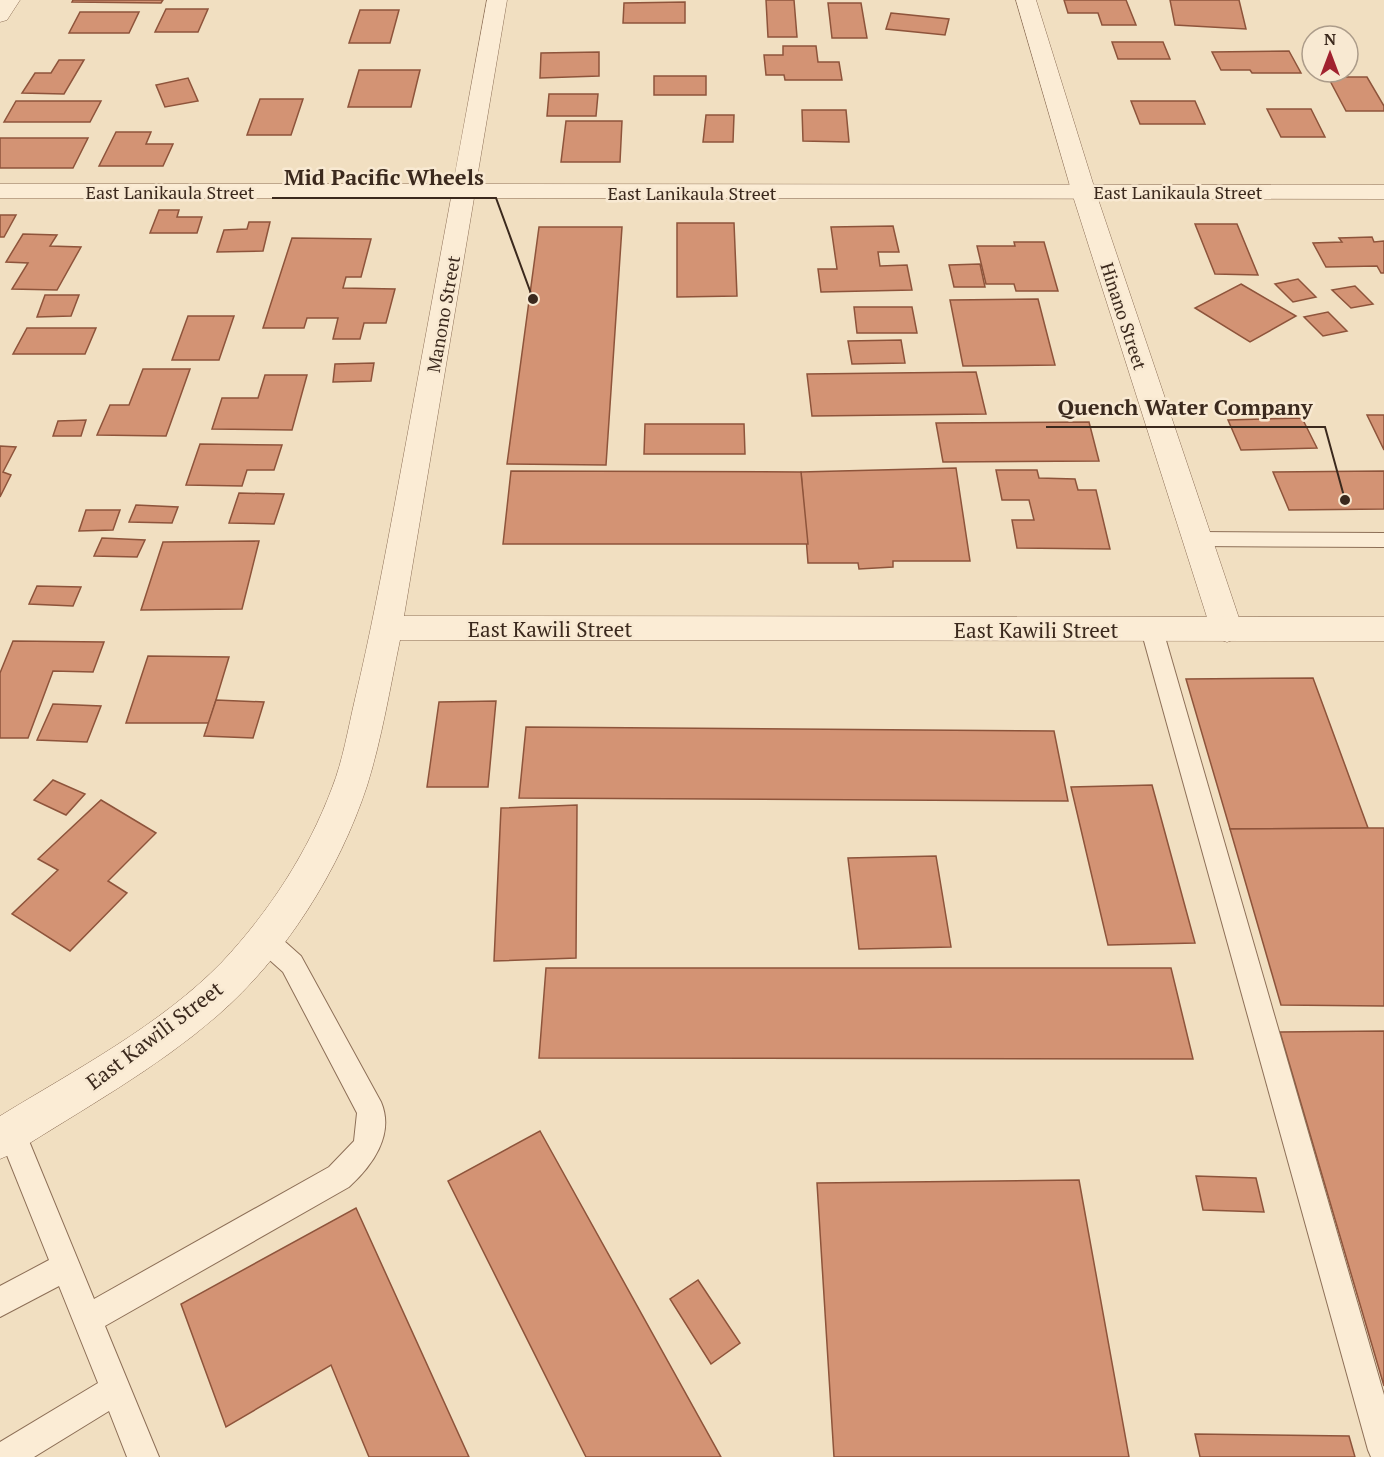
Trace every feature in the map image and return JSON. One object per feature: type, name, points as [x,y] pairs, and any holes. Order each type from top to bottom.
[{"type":"street","points":[[0,16],[10,0]]},
{"type":"street","name":"Manono Street","points":[[387,628],[497,0]]},
{"type":"street","name":"Hinano Street","points":[[1026,0],[1084,193],[1227,630]]},
{"type":"street","name":"East Lanikaula Street","points":[[0,191],[1384,192]]},
{"type":"street","name":"East Kawili Street","points":[[6,1136],[139,1052],[203,1004],[235,975],[264,939],[303,883],[326,842],[349,788],[369,716],[387,628],[1384,629]]},
{"type":"lane","points":[[1197,539],[1384,540]]},
{"type":"lane","points":[[1152,630],[1384,1450]]},
{"type":"lane","points":[[88,1319],[339,1177],[361,1158],[371,1137],[371,1111],[292,964],[264,939]]},
{"type":"lane","points":[[6,1136],[67,1266],[143,1457]]},
{"type":"lane","points":[[0,1302],[67,1266]]},
{"type":"lane","points":[[5,1457],[117,1389]]},
{"type":"building","points":[[73,0],[163,0],[161,3],[72,2]]},
{"type":"building","points":[[766,0],[794,0],[797,37],[768,37]]},
{"type":"building","points":[[1064,0],[1126,0],[1136,25],[1102,25],[1098,13],[1068,13]]},
{"type":"building","points":[[1170,0],[1239,0],[1246,29],[1175,25]]},
{"type":"building","points":[[685,2],[685,23],[623,23],[624,3]]},
{"type":"building","points":[[828,3],[861,3],[867,38],[832,38]]},
{"type":"building","points":[[166,9],[208,9],[198,32],[155,32]]},
{"type":"building","points":[[360,10],[399,10],[390,43],[349,43]]},
{"type":"building","points":[[80,12],[139,12],[129,33],[69,33]]},
{"type":"building","points":[[891,13],[949,19],[945,35],[886,29]]},
{"type":"building","points":[[1112,42],[1163,42],[1170,59],[1118,59]]},
{"type":"building","points":[[783,46],[816,46],[818,62],[839,62],[842,80],[785,80],[784,75],[766,75],[764,55],[783,55]]},
{"type":"building","points":[[1289,51],[1300,73],[1252,73],[1250,70],[1221,70],[1212,52]]},
{"type":"building","points":[[599,52],[599,76],[540,78],[541,53]]},
{"type":"building","points":[[59,60],[84,60],[64,94],[22,93],[35,73],[51,73]]},
{"type":"building","points":[[359,70],[420,70],[411,107],[348,107]]},
{"type":"building","points":[[654,76],[706,76],[706,95],[654,95]]},
{"type":"building","points":[[1360,77],[1367,77],[1384,106],[1384,111],[1346,111],[1332,84],[1360,84]]},
{"type":"building","points":[[188,78],[198,101],[165,107],[156,85]]},
{"type":"building","points":[[549,94],[598,94],[596,116],[547,116]]},
{"type":"building","points":[[260,99],[303,99],[291,135],[247,135]]},
{"type":"building","points":[[16,101],[101,101],[90,122],[4,122]]},
{"type":"building","points":[[1131,101],[1195,101],[1205,124],[1140,124]]},
{"type":"building","points":[[1267,109],[1311,109],[1325,137],[1281,137]]},
{"type":"building","points":[[802,110],[846,110],[849,142],[803,141]]},
{"type":"building","points":[[706,115],[734,115],[733,142],[703,142]]},
{"type":"building","points":[[566,121],[622,121],[620,162],[561,162]]},
{"type":"building","points":[[116,132],[151,132],[146,144],[173,144],[163,166],[99,166]]},
{"type":"building","points":[[0,138],[88,138],[73,168],[0,168]]},
{"type":"building","points":[[159,210],[179,210],[177,217],[202,217],[197,233],[150,233]]},
{"type":"building","points":[[0,215],[16,215],[4,237],[0,237]]},
{"type":"building","points":[[249,222],[270,222],[263,251],[217,252],[224,230],[247,229]]},
{"type":"building","points":[[677,223],[734,223],[737,296],[677,297]]},
{"type":"building","points":[[1195,224],[1237,224],[1258,275],[1215,274]]},
{"type":"building","points":[[893,226],[899,252],[878,252],[880,266],[907,265],[912,290],[821,292],[818,269],[837,269],[831,227]]},
{"type":"building","points":[[539,227],[622,227],[606,465],[507,464]]},
{"type":"building","points":[[23,234],[57,235],[50,246],[81,247],[57,290],[12,289],[28,263],[6,262]]},
{"type":"building","points":[[1372,237],[1374,242],[1384,241],[1384,273],[1381,273],[1377,266],[1326,267],[1313,243],[1342,242],[1339,238]]},
{"type":"building","points":[[292,238],[371,239],[361,277],[346,277],[343,288],[395,289],[386,323],[364,323],[360,339],[333,339],[338,318],[307,318],[304,328],[263,328]]},
{"type":"building","points":[[1014,242],[1044,242],[1058,291],[1016,291],[1014,284],[986,284],[977,246],[1015,246]]},
{"type":"building","points":[[980,264],[985,287],[954,287],[949,265]]},
{"type":"building","points":[[1298,279],[1316,297],[1293,302],[1275,284]]},
{"type":"building","points":[[1241,284],[1296,316],[1250,342],[1195,308]]},
{"type":"building","points":[[1355,286],[1373,304],[1351,308],[1332,290]]},
{"type":"building","points":[[45,295],[79,295],[71,316],[37,317]]},
{"type":"building","points":[[1038,299],[1055,365],[963,366],[950,300]]},
{"type":"building","points":[[854,307],[912,307],[917,333],[857,333]]},
{"type":"building","points":[[1328,312],[1347,331],[1323,336],[1304,317]]},
{"type":"building","points":[[188,316],[234,316],[219,360],[172,360]]},
{"type":"building","points":[[27,328],[96,328],[85,354],[13,354]]},
{"type":"building","points":[[901,340],[905,363],[852,364],[848,341]]},
{"type":"building","points":[[374,363],[371,381],[333,382],[335,364]]},
{"type":"building","points":[[143,369],[190,369],[166,436],[97,435],[110,405],[129,405]]},
{"type":"building","points":[[976,372],[986,414],[812,416],[807,374]]},
{"type":"building","points":[[265,375],[307,375],[292,430],[212,429],[222,398],[258,398]]},
{"type":"building","points":[[1367,415],[1384,415],[1384,450]]},
{"type":"building","points":[[1302,418],[1317,448],[1241,450],[1228,420]]},
{"type":"building","points":[[86,420],[81,436],[53,436],[58,421]]},
{"type":"building","points":[[1089,422],[1099,461],[943,462],[936,423]]},
{"type":"building","points":[[645,424],[744,424],[745,454],[644,454]]},
{"type":"building","points":[[200,444],[282,445],[274,470],[247,470],[242,486],[186,485]]},
{"type":"building","points":[[0,446],[16,447],[3,472],[11,475],[0,497]]},
{"type":"building","points":[[956,468],[970,561],[893,561],[893,567],[859,569],[858,563],[808,563],[801,472]]},
{"type":"building","points":[[996,470],[1037,470],[1039,478],[1075,479],[1078,490],[1096,490],[1110,549],[1017,548],[1012,520],[1034,520],[1029,500],[1002,500]]},
{"type":"building","points":[[511,471],[801,472],[808,544],[503,544]]},
{"type":"building","points":[[1384,471],[1384,509],[1289,510],[1273,472]]},
{"type":"building","points":[[239,493],[284,494],[274,524],[229,523]]},
{"type":"building","points":[[136,505],[178,507],[172,523],[129,522]]},
{"type":"building","points":[[86,510],[120,510],[113,530],[79,531]]},
{"type":"building","points":[[102,538],[145,540],[137,557],[94,556]]},
{"type":"building","points":[[259,541],[242,609],[141,610],[163,542]]},
{"type":"building","points":[[37,586],[81,587],[73,606],[29,604]]},
{"type":"building","points":[[13,641],[104,642],[93,672],[53,671],[28,738],[0,738],[0,673]]},
{"type":"building","points":[[148,656],[229,657],[209,723],[126,723]]},
{"type":"building","points":[[1313,678],[1368,828],[1230,829],[1186,679]]},
{"type":"building","points":[[216,700],[264,702],[253,738],[204,736]]},
{"type":"building","points":[[496,701],[488,787],[427,787],[439,702]]},
{"type":"building","points":[[53,704],[101,706],[87,742],[37,740]]},
{"type":"building","points":[[526,727],[1054,731],[1068,801],[519,798]]},
{"type":"building","points":[[53,780],[85,794],[66,815],[34,800]]},
{"type":"building","points":[[1152,785],[1195,943],[1108,945],[1071,787]]},
{"type":"building","points":[[101,800],[156,833],[108,881],[127,893],[70,951],[12,914],[58,870],[38,859]]},
{"type":"building","points":[[577,805],[576,958],[494,961],[501,808]]},
{"type":"building","points":[[1384,828],[1384,1006],[1281,1005],[1230,829]]},
{"type":"building","points":[[936,856],[951,947],[859,949],[848,858]]},
{"type":"building","points":[[546,968],[1171,968],[1193,1059],[539,1058]]},
{"type":"building","points":[[1384,1031],[1384,1386],[1280,1032]]},
{"type":"building","points":[[540,1131],[721,1457],[586,1457],[448,1181]]},
{"type":"building","points":[[1196,1176],[1256,1178],[1264,1212],[1203,1210]]},
{"type":"building","points":[[1079,1180],[1129,1457],[834,1457],[817,1183]]},
{"type":"building","points":[[356,1208],[469,1457],[369,1457],[331,1365],[226,1427],[181,1304]]},
{"type":"building","points":[[698,1280],[740,1343],[711,1364],[670,1299]]},
{"type":"building","points":[[1195,1434],[1349,1436],[1355,1457],[1200,1457]]},
{"type":"place","name":"Mid Pacific Wheels","points":[[533,299]]},
{"type":"place","name":"Quench Water Company","points":[[1345,500]]}]
